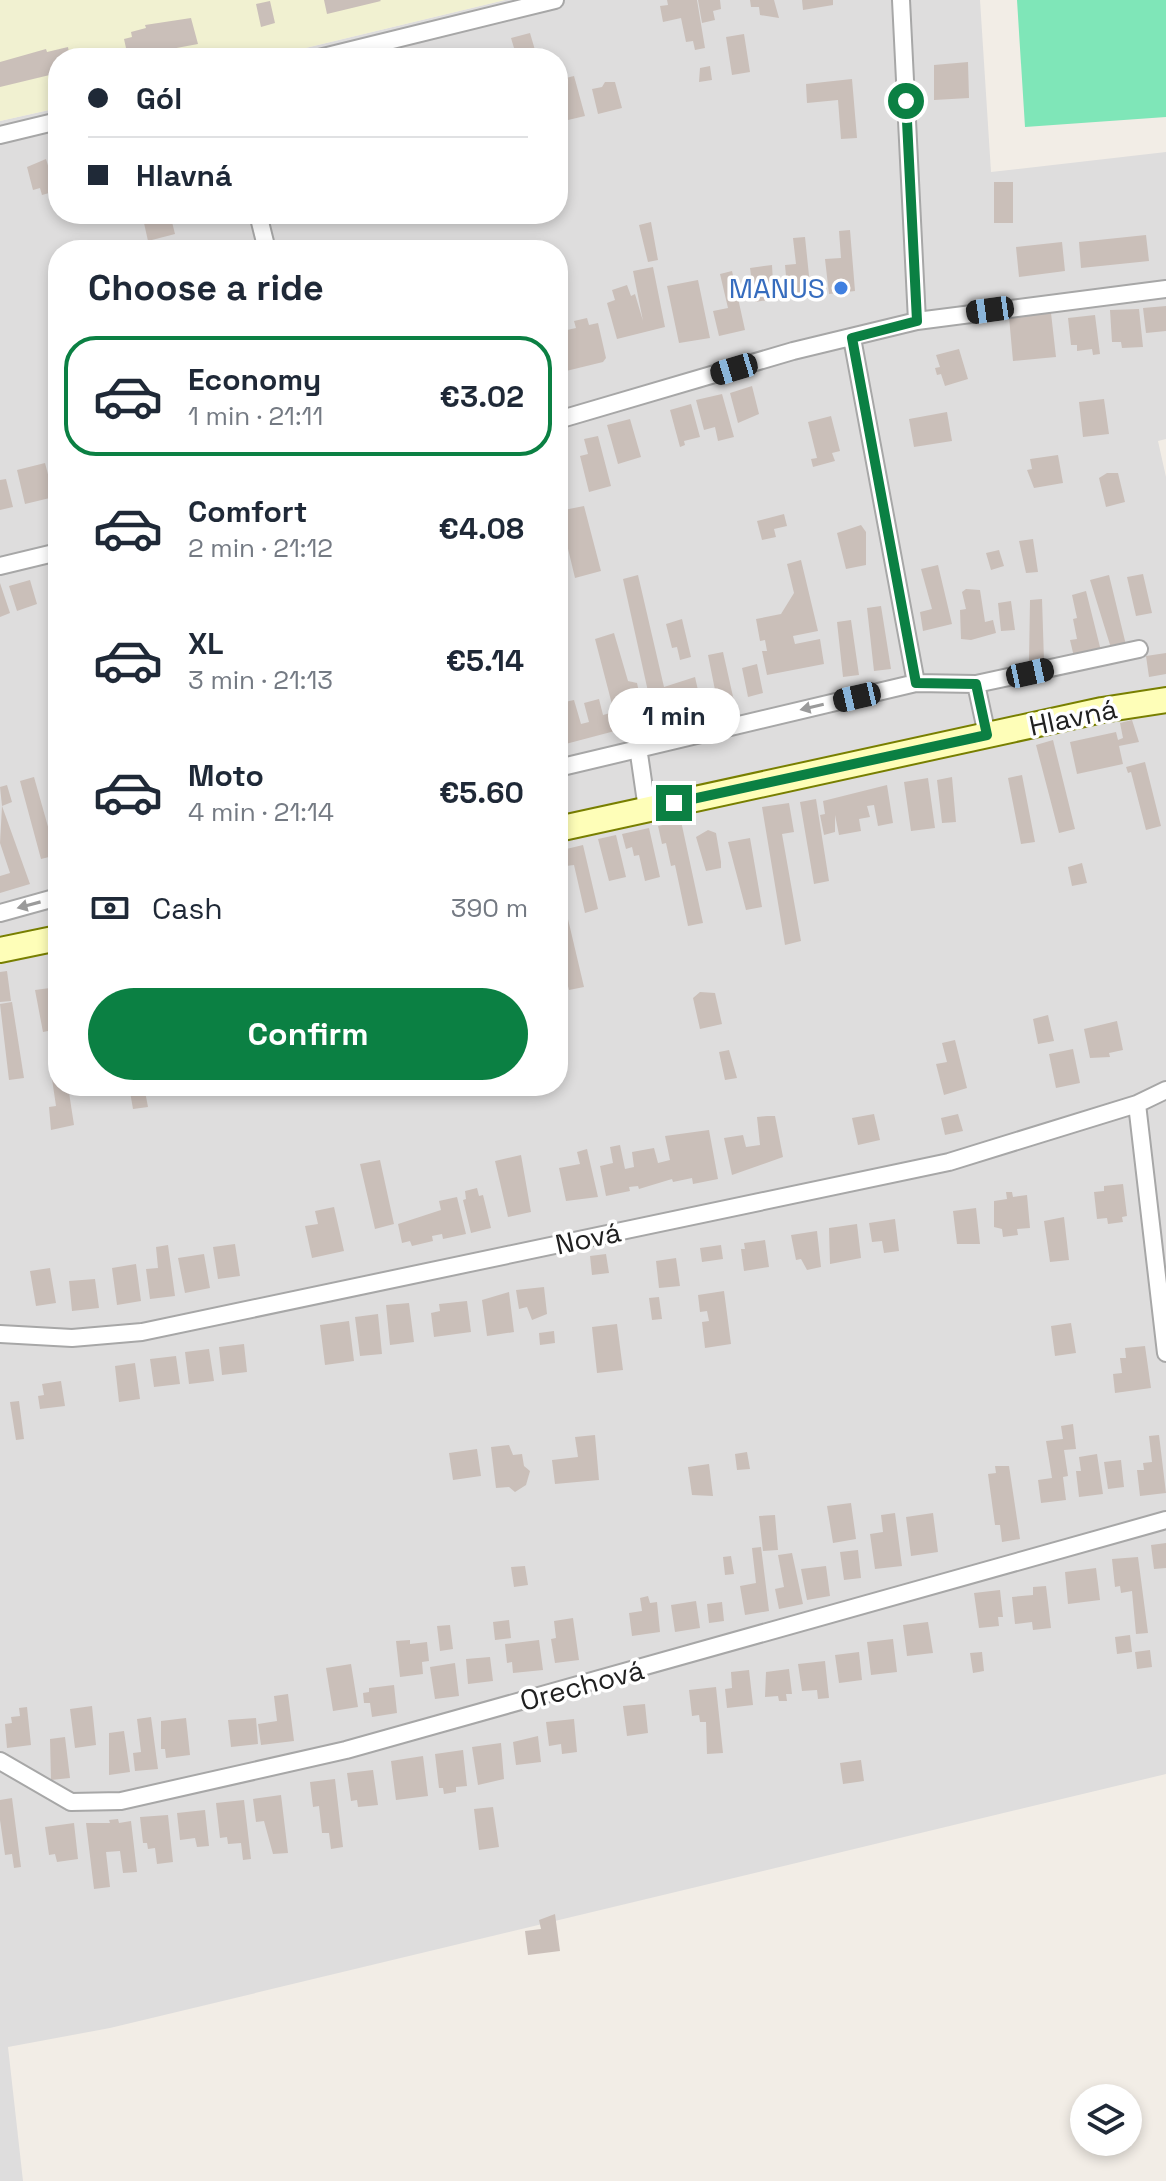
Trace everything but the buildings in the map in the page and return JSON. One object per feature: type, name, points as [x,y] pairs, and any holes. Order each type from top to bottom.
[{"type":"main road","name":"Hlavná","points":[[568,827],[987,735],[1166,700]]},
{"type":"main road","points":[[0,950],[48,940]]},
{"type":"street","points":[[360,48],[555,0]]},
{"type":"street","points":[[901,0],[917,321]]},
{"type":"street","points":[[0,135],[48,123]]},
{"type":"street","points":[[568,417],[793,351],[917,321],[1166,289]]},
{"type":"street","points":[[852,338],[916,683]]},
{"type":"street","points":[[0,566],[48,554]]},
{"type":"street","points":[[568,765],[916,683],[976,684],[1139,649]]},
{"type":"street","points":[[976,684],[987,735]]},
{"type":"street","points":[[638,747],[647,809]]},
{"type":"street","points":[[0,913],[48,900]]},
{"type":"street","name":"Nová","points":[[0,1334],[72,1338],[142,1332],[949,1162],[1137,1104],[1166,1090]]},
{"type":"street","points":[[1137,1104],[1166,1353]]},
{"type":"street","name":"Orechová","points":[[0,1761],[71,1802],[121,1801],[346,1750],[1166,1520]]},
{"type":"shaded area","points":[[505,0],[980,0],[991,172],[1166,152],[1166,439],[1158,441],[1166,477],[1166,1774],[110,2028],[8,2047],[23,2181],[0,2181],[0,121],[48,110],[48,224],[568,224],[568,48],[306,48]]},
{"type":"green space","points":[[0,0],[505,0],[306,48],[48,48],[48,110],[0,121]]},
{"type":"green space","points":[[1017,0],[1166,0],[1166,117],[1025,127]]},
{"type":"place","name":"MANUS","points":[[841,288]]},
{"type":"route","points":[[674,803],[987,735],[976,684],[916,683],[852,338],[917,321],[906,101]]}]
